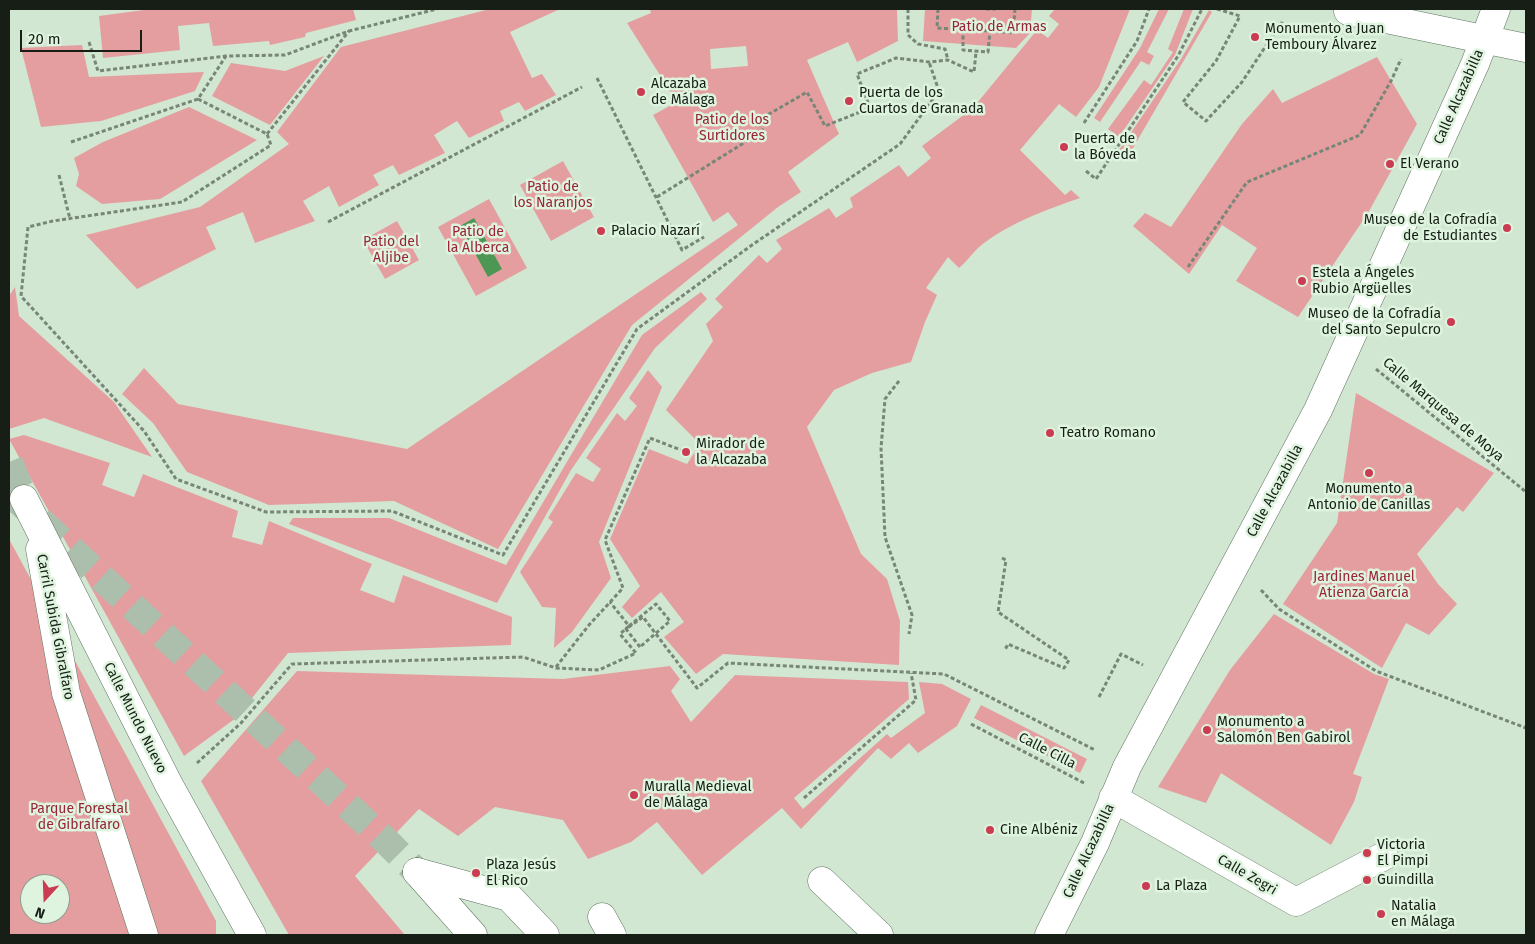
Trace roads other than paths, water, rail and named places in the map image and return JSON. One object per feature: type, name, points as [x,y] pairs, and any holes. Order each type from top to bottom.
[{"type":"street","points":[[1349,9],[1348,11],[1526,48]]},
{"type":"street","name":"Calle Alcazabilla","points":[[1049,935],[1095,843],[1127,766],[1318,410],[1475,64],[1496,9]]},
{"type":"street","name":"Calle Mundo Nuevo","points":[[29,509],[169,785],[252,935]]},
{"type":"street","name":"Carril Subida Gibralfaro","points":[[29,509],[66,693],[144,935]]},
{"type":"street","name":"Calle Zegri","points":[[1113,798],[1296,902],[1384,856]]},
{"type":"street","points":[[473,935],[417,872],[509,897],[545,935]]},
{"type":"street","points":[[822,881],[879,935]]},
{"type":"tunnel","points":[[9,462],[24,499]]},
{"type":"tunnel","points":[[9,492],[387,842],[417,872]]},
{"type":"place","name":"Monumento a Juan Temboury Álvarez","points":[[1255,37]]},
{"type":"place","name":"Alcazaba de Málaga","points":[[641,92]]},
{"type":"place","name":"Puerta de los Cuartos de Granada","points":[[849,101]]},
{"type":"place","name":"Puerta de la Bóveda","points":[[1064,147]]},
{"type":"place","name":"El Verano","points":[[1390,164]]},
{"type":"place","name":"Museo de la Cofradía de Estudiantes","points":[[1507,228]]},
{"type":"place","name":"Palacio Nazarí","points":[[601,231]]},
{"type":"place","name":"Estela a Ángeles Rubio Argüelles","points":[[1302,281]]},
{"type":"place","name":"Museo de la Cofradía del Santo Sepulcro","points":[[1451,322]]},
{"type":"place","name":"Teatro Romano","points":[[1050,433]]},
{"type":"place","name":"Mirador de la Alcazaba","points":[[686,452]]},
{"type":"place","name":"Monumento a Antonio de Canillas","points":[[1369,473]]},
{"type":"place","name":"Monumento a Salomón Ben Gabirol","points":[[1207,730]]},
{"type":"place","name":"Muralla Medieval de Málaga","points":[[634,795]]},
{"type":"place","name":"Cine Albéniz","points":[[990,830]]},
{"type":"place","name":"Victoria El Pimpi","points":[[1367,853]]},
{"type":"place","name":"Plaza Jesús El Rico","points":[[476,873]]},
{"type":"place","name":"Guindilla","points":[[1367,880]]},
{"type":"place","name":"La Plaza","points":[[1146,886]]},
{"type":"place","name":"Natalia en Málaga","points":[[1381,914]]},
{"type":"park label","name":"Patio de Armas","points":[[999,27]]},
{"type":"park label","name":"Patio de los Surtidores","points":[[732,128]]},
{"type":"park label","name":"Patio de los Naranjos","points":[[553,196]]},
{"type":"park label","name":"Patio de la Alberca","points":[[478,240]]},
{"type":"park label","name":"Patio del Aljibe","points":[[391,250]]},
{"type":"park label","name":"Jardines Manuel Atienza García","points":[[1364,586]]},
{"type":"park label","name":"Parque Forestal de Gibralfaro","points":[[79,818]]}]
